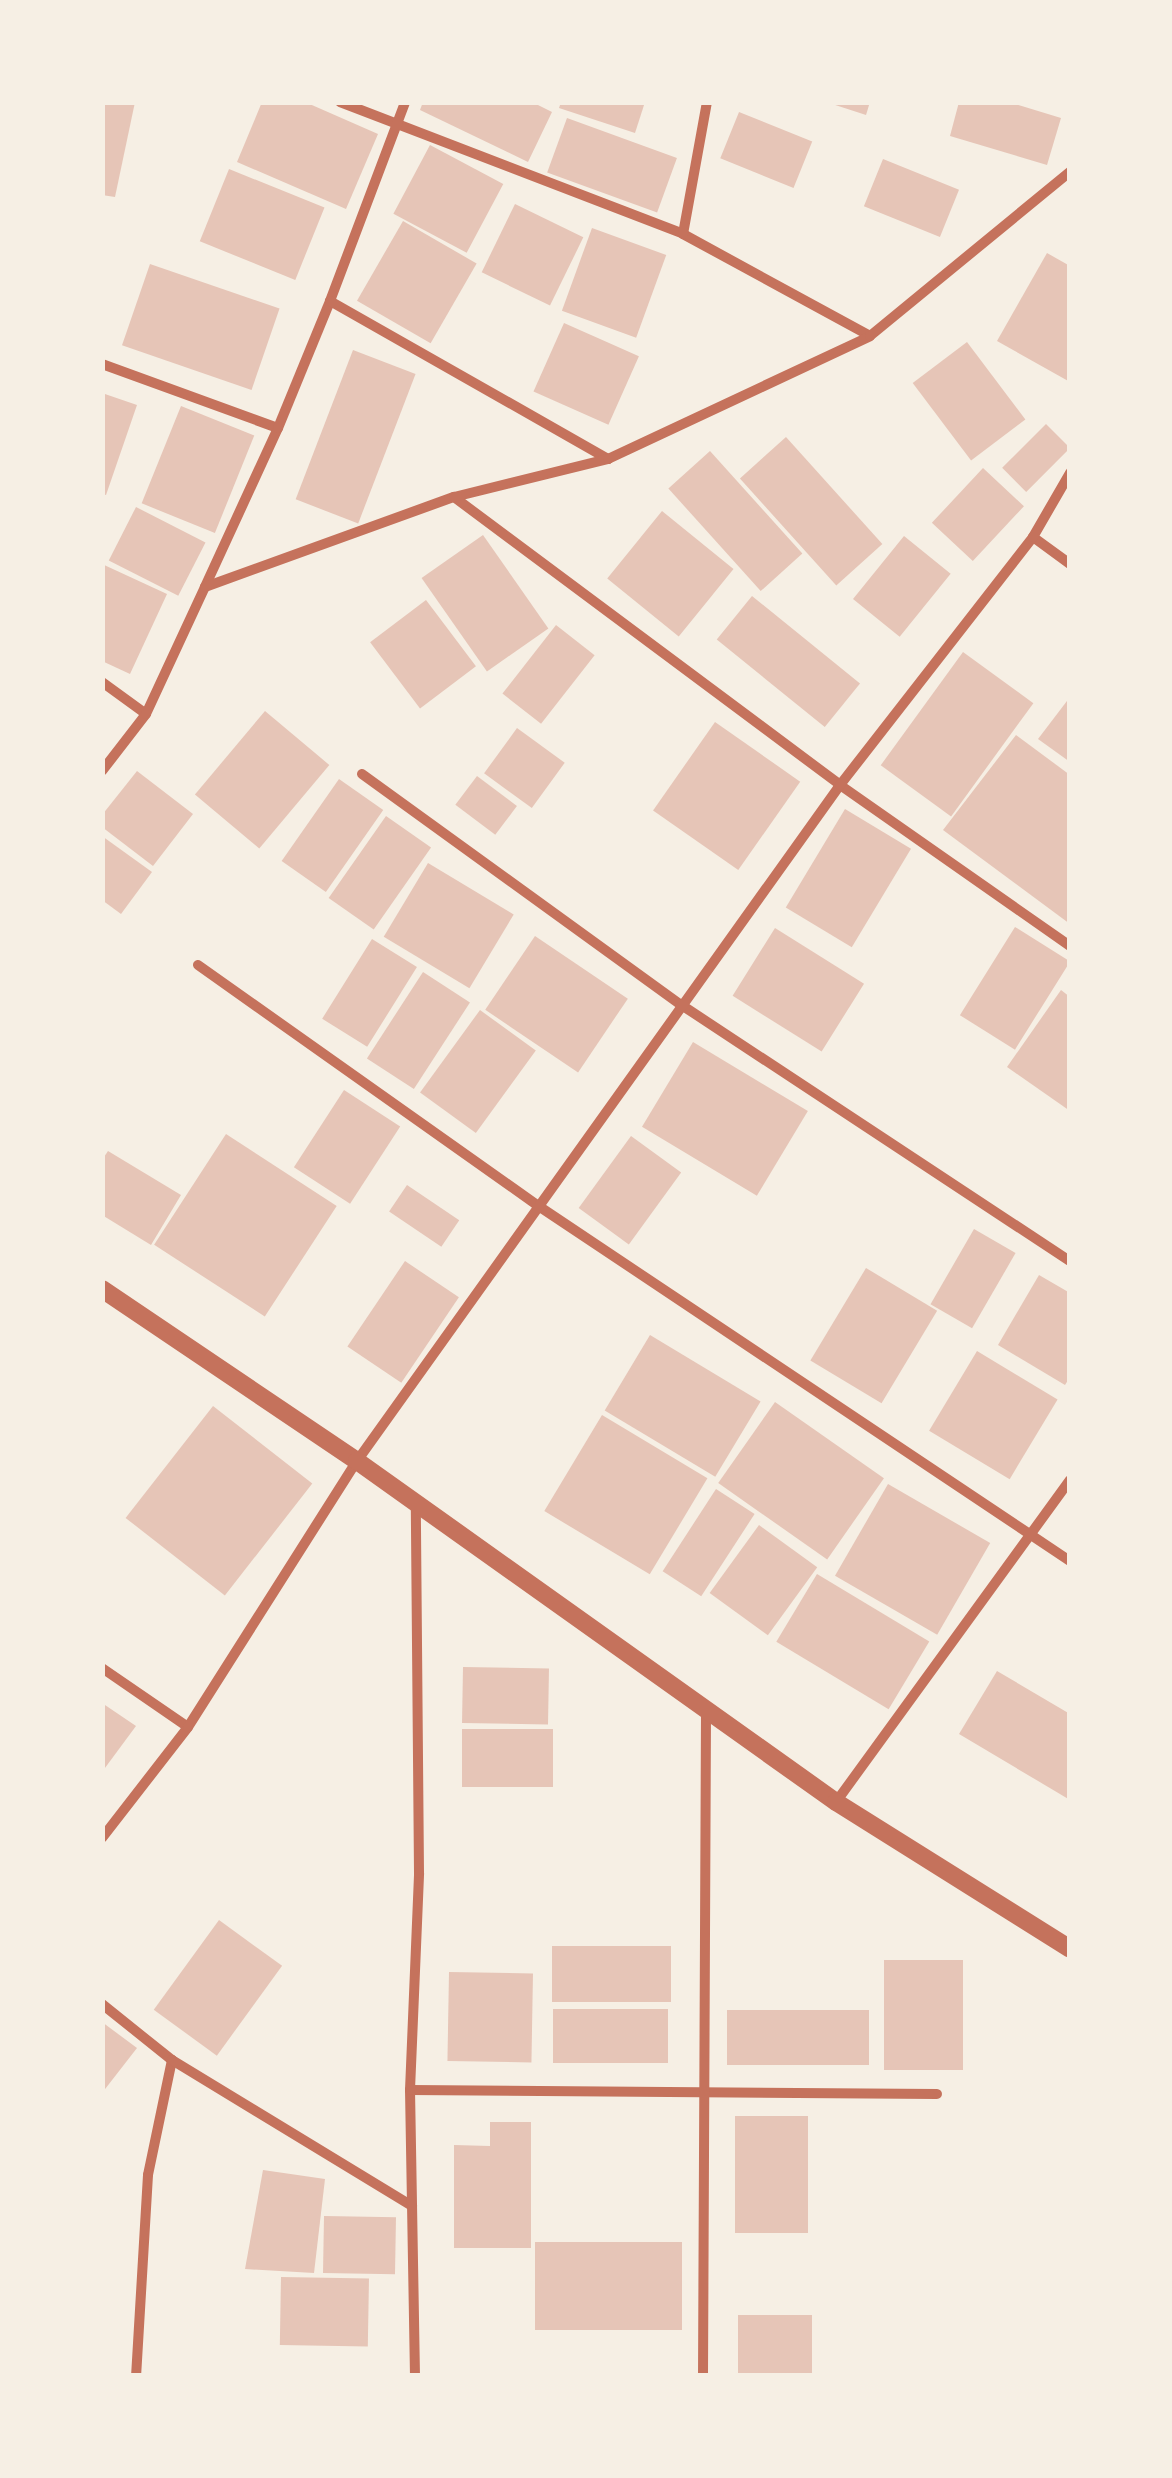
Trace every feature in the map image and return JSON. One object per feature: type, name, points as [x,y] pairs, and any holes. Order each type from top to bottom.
[{"type":"street","points":[[340,102],[683,234],[870,336]]},
{"type":"street","points":[[102,771],[146,714],[206,587],[278,428],[406,102]]},
{"type":"street","points":[[683,234],[707,102]]},
{"type":"street","points":[[206,587],[454,497],[608,458],[870,336],[1070,172]]},
{"type":"street","points":[[330,301],[608,458]]},
{"type":"street","points":[[102,364],[278,428]]},
{"type":"street","points":[[102,1838],[188,1727],[357,1461],[840,785],[1034,537],[1070,473]]},
{"type":"street","points":[[454,497],[840,785],[1070,946]]},
{"type":"street","points":[[1034,537],[1070,564]]},
{"type":"street","points":[[102,682],[146,714]]},
{"type":"street","points":[[362,774],[683,1006],[1070,1262]]},
{"type":"street","points":[[198,964],[540,1207],[1070,1560]]},
{"type":"street","points":[[102,1289],[357,1461],[836,1802],[1070,1949]]},
{"type":"street","points":[[836,1802],[1070,1480]]},
{"type":"street","points":[[415,2376],[410,2090],[419,1874],[416,1504]]},
{"type":"street","points":[[102,1668],[188,1727]]},
{"type":"street","points":[[703,2376],[706,1709]]},
{"type":"street","points":[[102,2004],[172,2060],[412,2206]]},
{"type":"street","points":[[136,2376],[148,2176],[172,2060]]},
{"type":"street","points":[[410,2090],[937,2094]]},
{"type":"building","points":[[102,102],[135,102],[115,197],[102,195]]},
{"type":"building","points":[[262,102],[305,102],[378,134],[346,209],[237,162]]},
{"type":"building","points":[[423,102],[532,102],[552,112],[528,162],[420,110]]},
{"type":"building","points":[[561,102],[645,102],[635,133],[559,108]]},
{"type":"building","points":[[826,102],[870,102],[866,115]]},
{"type":"building","points":[[959,102],[1009,102],[1061,118],[1047,165],[950,136]]},
{"type":"building","points":[[739,112],[812,142],[794,188],[720,158]]},
{"type":"building","points":[[567,118],[677,158],[657,213],[547,173]]},
{"type":"building","points":[[430,145],[503,184],[467,253],[393,214]]},
{"type":"building","points":[[883,159],[959,190],[940,237],[864,206]]},
{"type":"building","points":[[229,169],[324,208],[295,280],[200,241]]},
{"type":"building","points":[[515,204],[583,237],[550,306],[482,272]]},
{"type":"building","points":[[403,221],[477,264],[431,343],[357,301]]},
{"type":"building","points":[[592,228],[666,255],[636,338],[562,311]]},
{"type":"building","points":[[1047,253],[1070,266],[1070,382],[997,341]]},
{"type":"building","points":[[150,264],[280,309],[252,390],[122,345]]},
{"type":"building","points":[[564,323],[639,356],[608,425],[533,392]]},
{"type":"building","points":[[967,342],[1025,419],[971,460],[913,383]]},
{"type":"building","points":[[353,350],[416,374],[358,523],[296,499]]},
{"type":"building","points":[[102,393],[137,405],[106,495],[102,494]]},
{"type":"building","points":[[181,406],[254,436],[215,533],[142,503]]},
{"type":"building","points":[[1046,424],[1070,448],[1026,492],[1002,468]]},
{"type":"building","points":[[786,437],[882,544],[836,585],[740,478]]},
{"type":"building","points":[[710,451],[802,554],[761,591],[668,488]]},
{"type":"building","points":[[983,468],[1024,506],[973,561],[932,523]]},
{"type":"building","points":[[136,507],[205,542],[178,596],[109,560]]},
{"type":"building","points":[[662,511],[733,569],[679,637],[607,579]]},
{"type":"building","points":[[483,535],[548,628],[487,671],[422,578]]},
{"type":"building","points":[[904,536],[951,574],[900,637],[853,599]]},
{"type":"building","points":[[102,564],[167,594],[130,674],[102,661]]},
{"type":"building","points":[[752,596],[860,683],[825,727],[717,640]]},
{"type":"building","points":[[426,600],[476,666],[420,708],[370,642]]},
{"type":"building","points":[[556,625],[595,655],[541,724],[502,694]]},
{"type":"building","points":[[963,652],[1033,703],[951,816],[881,765]]},
{"type":"building","points":[[1070,697],[1070,762],[1038,739]]},
{"type":"building","points":[[265,711],[329,765],[259,848],[195,794]]},
{"type":"building","points":[[715,722],[800,782],[738,870],[653,810]]},
{"type":"building","points":[[517,728],[565,763],[532,808],[484,773]]},
{"type":"building","points":[[1016,735],[1070,775],[1070,924],[943,830]]},
{"type":"building","points":[[137,771],[193,814],[153,866],[102,827],[102,815]]},
{"type":"building","points":[[477,776],[517,806],[495,835],[455,805]]},
{"type":"building","points":[[339,779],[383,810],[326,892],[282,861]]},
{"type":"building","points":[[845,809],[911,849],[852,947],[786,908]]},
{"type":"building","points":[[386,816],[431,848],[374,929],[329,898]]},
{"type":"building","points":[[102,836],[152,872],[121,914],[102,900]]},
{"type":"building","points":[[428,863],[514,915],[469,988],[384,937]]},
{"type":"building","points":[[1015,927],[1070,961],[1015,1050],[960,1015]]},
{"type":"building","points":[[775,928],[864,984],[822,1051],[733,996]]},
{"type":"building","points":[[535,936],[628,999],[578,1072],[485,1010]]},
{"type":"building","points":[[372,939],[417,967],[367,1047],[322,1019]]},
{"type":"building","points":[[423,972],[470,1002],[414,1089],[367,1058]]},
{"type":"building","points":[[1061,990],[1070,997],[1070,1111],[1007,1067]]},
{"type":"building","points":[[480,1010],[536,1051],[476,1133],[420,1093]]},
{"type":"building","points":[[693,1042],[808,1111],[757,1196],[642,1127]]},
{"type":"building","points":[[344,1090],[400,1126],[350,1204],[294,1167]]},
{"type":"building","points":[[226,1134],[337,1206],[265,1317],[154,1245]]},
{"type":"building","points":[[631,1136],[681,1172],[629,1244],[579,1208]]},
{"type":"building","points":[[108,1151],[181,1195],[151,1245],[102,1215],[102,1160]]},
{"type":"building","points":[[407,1185],[459,1220],[441,1247],[389,1212]]},
{"type":"building","points":[[974,1229],[1016,1253],[972,1328],[930,1304]]},
{"type":"building","points":[[405,1261],[459,1297],[401,1383],[347,1346]]},
{"type":"building","points":[[866,1268],[937,1311],[882,1403],[810,1361]]},
{"type":"building","points":[[1039,1275],[1070,1293],[1070,1377],[1065,1385],[998,1345]]},
{"type":"building","points":[[650,1335],[761,1401],[715,1477],[605,1410]]},
{"type":"building","points":[[977,1351],[1058,1399],[1010,1479],[929,1431]]},
{"type":"building","points":[[775,1402],[884,1478],[827,1559],[718,1483]]},
{"type":"building","points":[[213,1406],[312,1484],[225,1595],[126,1518]]},
{"type":"building","points":[[602,1415],[707,1478],[650,1574],[544,1511]]},
{"type":"building","points":[[888,1484],[990,1543],[937,1635],[835,1576]]},
{"type":"building","points":[[716,1489],[755,1514],[701,1596],[663,1571]]},
{"type":"building","points":[[759,1525],[817,1567],[768,1635],[710,1593]]},
{"type":"building","points":[[817,1574],[929,1641],[889,1709],[776,1642]]},
{"type":"building","points":[[463,1667],[549,1669],[548,1724],[462,1723]]},
{"type":"building","points":[[997,1671],[1070,1714],[1070,1800],[959,1734]]},
{"type":"building","points":[[102,1703],[136,1726],[102,1772]]},
{"type":"building","points":[[462,1729],[553,1729],[553,1787],[462,1787]]},
{"type":"building","points":[[219,1920],[282,1966],[217,2056],[154,2010]]},
{"type":"building","points":[[552,1946],[671,1946],[671,2002],[552,2002]]},
{"type":"building","points":[[884,1960],[963,1960],[963,2070],[884,2070]]},
{"type":"building","points":[[449,1972],[533,1973],[531,2062],[447,2061]]},
{"type":"building","points":[[553,2009],[668,2009],[668,2063],[553,2063]]},
{"type":"building","points":[[727,2010],[869,2010],[869,2065],[727,2065]]},
{"type":"building","points":[[102,2022],[137,2048],[102,2093]]},
{"type":"building","points":[[735,2116],[808,2116],[808,2233],[735,2233]]},
{"type":"building","points":[[490,2122],[531,2122],[531,2248],[454,2248],[454,2145],[490,2146]]},
{"type":"building","points":[[263,2170],[325,2179],[314,2273],[245,2269]]},
{"type":"building","points":[[324,2216],[396,2217],[395,2274],[323,2273]]},
{"type":"building","points":[[535,2242],[682,2242],[682,2330],[535,2330]]},
{"type":"building","points":[[281,2277],[369,2279],[368,2347],[280,2345]]},
{"type":"building","points":[[738,2315],[812,2315],[812,2376],[738,2376]]}]
